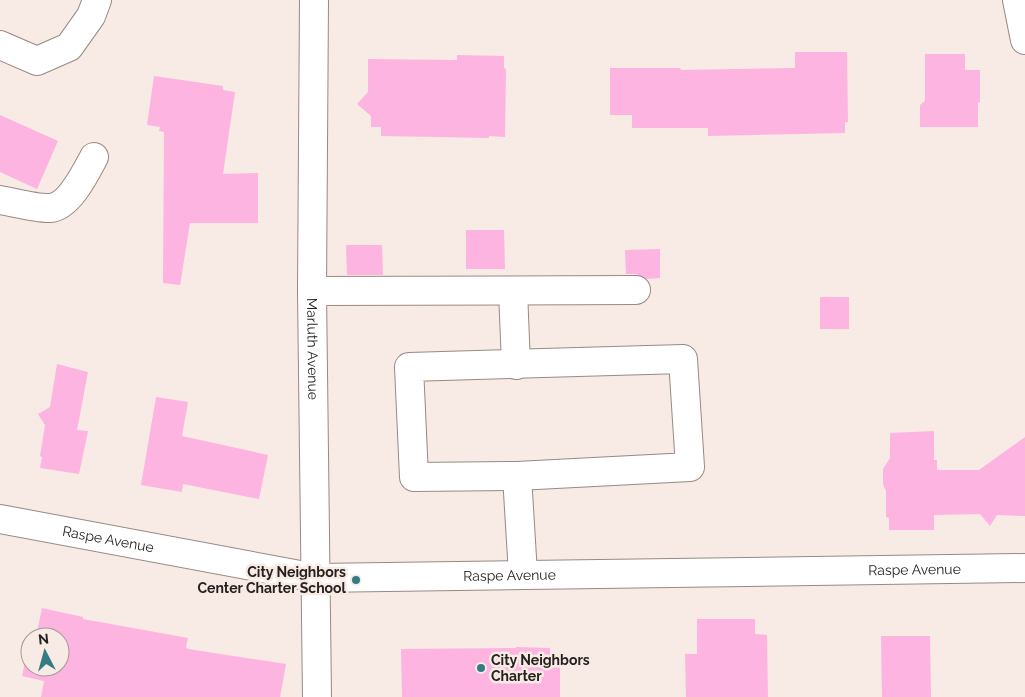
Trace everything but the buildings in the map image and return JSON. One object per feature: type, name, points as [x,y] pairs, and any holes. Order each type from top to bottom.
[{"type":"street","points":[[0,45],[37,61],[69,47],[91,16],[97,0]]},
{"type":"street","name":"Marluth Avenue","points":[[314,0],[312,291],[317,697]]},
{"type":"street","points":[[1017,0],[1025,40]]},
{"type":"street","points":[[0,200],[50,208],[60,205],[78,185],[94,157]]},
{"type":"street","points":[[312,291],[636,290]]},
{"type":"street","points":[[513,291],[516,365]]},
{"type":"street","points":[[684,359],[690,467],[518,476],[414,477],[410,368],[684,359]]},
{"type":"street","points":[[518,476],[523,574]]},
{"type":"street","name":"Raspe Avenue","points":[[0,519],[316,578],[1025,568]]},
{"type":"place","name":"City Neighbors Center Charter School","points":[[356,580]]},
{"type":"place","name":"City Neighbors Charter","points":[[481,668]]}]
